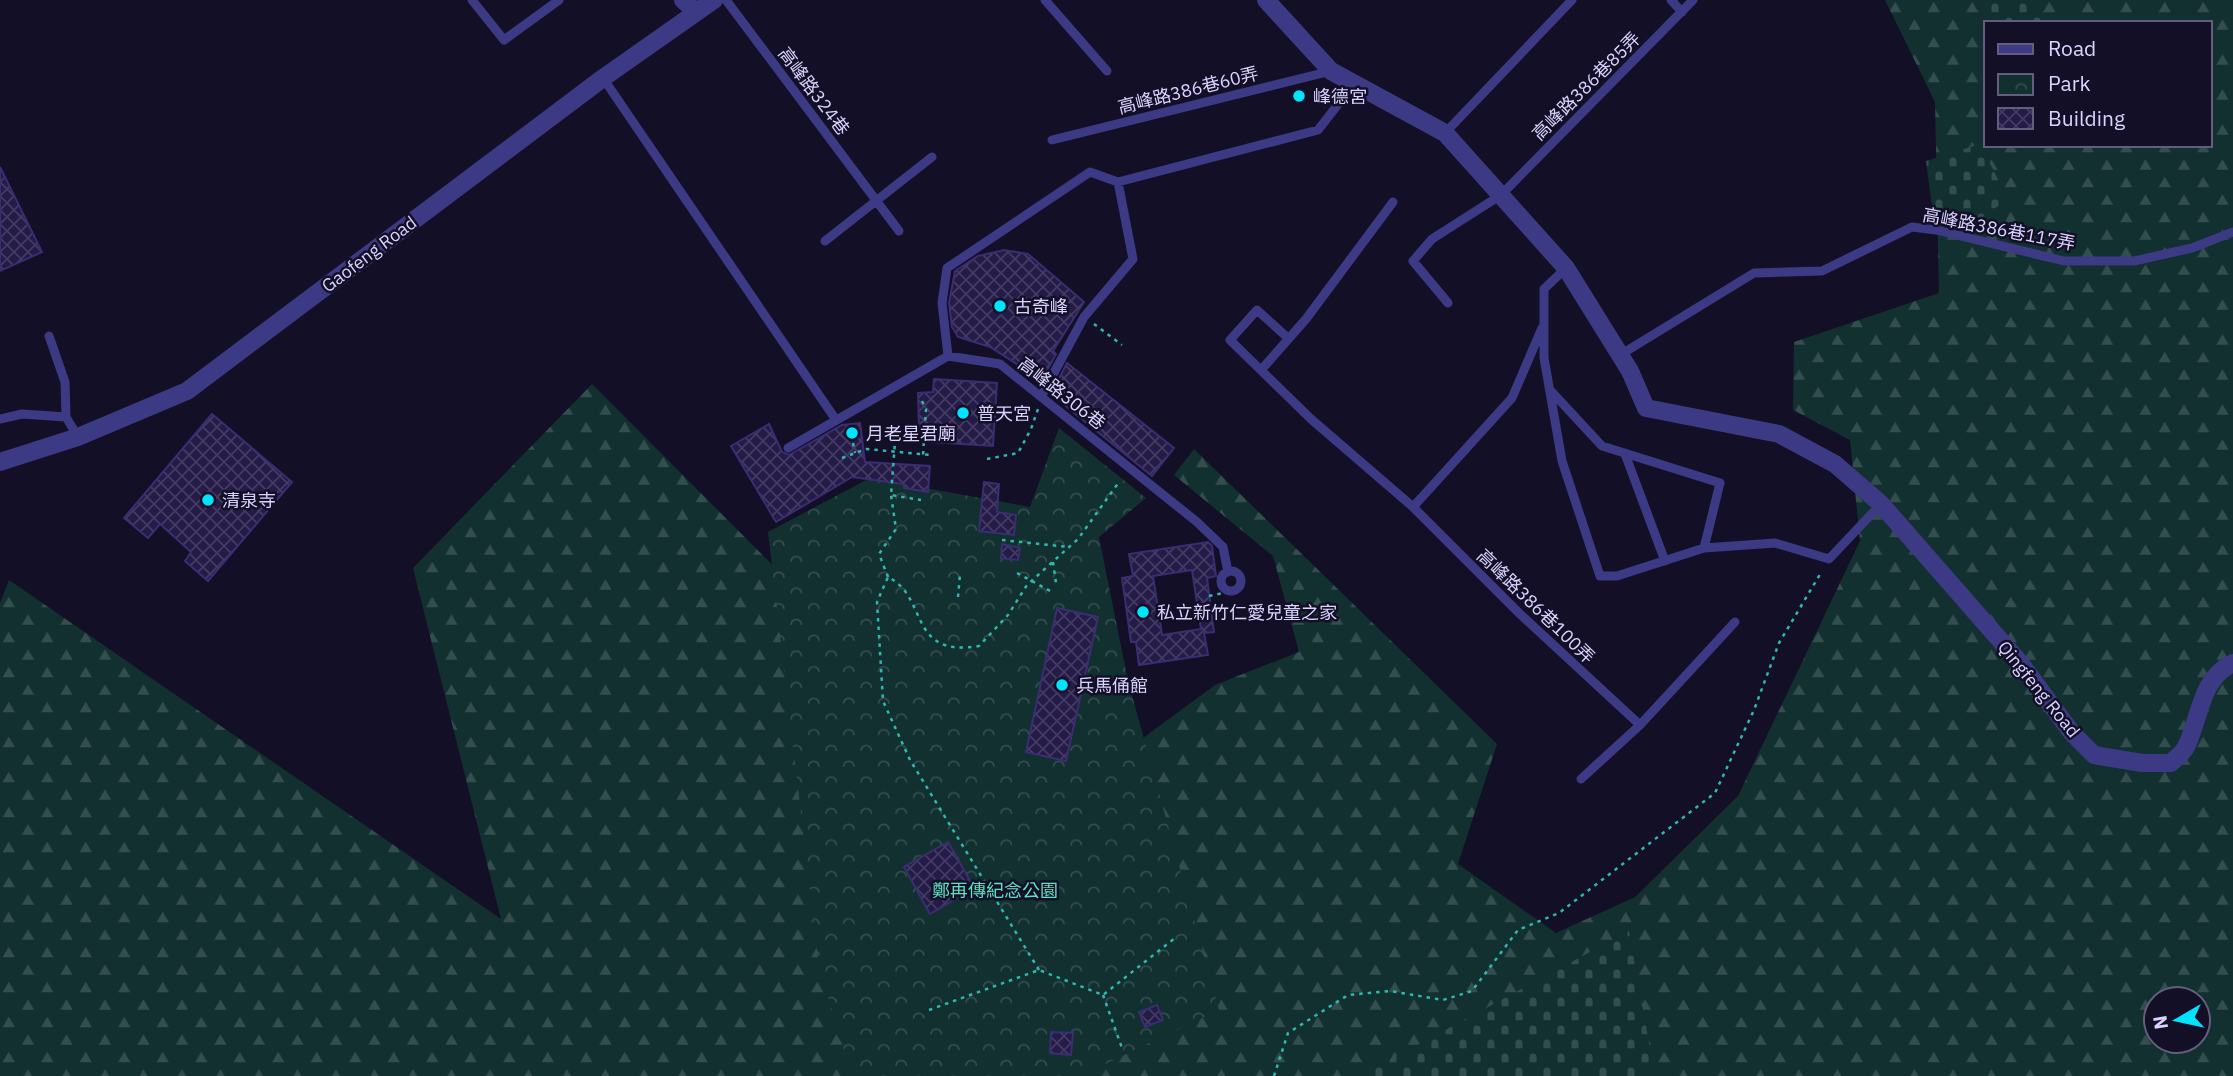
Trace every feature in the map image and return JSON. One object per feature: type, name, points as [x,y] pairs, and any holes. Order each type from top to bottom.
[{"type":"street","name":"Gaofeng Road","points":[[0,463],[78,437],[187,391],[603,78],[691,4],[713,0]]},
{"type":"street","points":[[1266,0],[1331,71],[1445,133],[1566,268],[1620,355]]},
{"type":"street","name":"Qingfeng Road","points":[[1620,355],[1647,408],[1724,421],[1779,434],[1835,464],[1881,504],[2021,664],[2072,733],[2095,755],[2142,763],[2171,763],[2186,749],[2199,702],[2225,667],[2233,663]]},
{"type":"lane","points":[[472,0],[504,40],[559,0]]},
{"type":"lane","name":"高峰路324巷","points":[[726,0],[899,231]]},
{"type":"lane","points":[[1045,0],[1107,71]]},
{"type":"lane","points":[[1445,133],[1572,0]]},
{"type":"lane","points":[[1671,0],[1682,12]]},
{"type":"lane","name":"高峰路386巷85弄","points":[[1448,303],[1413,261],[1432,239],[1501,195],[1693,0]]},
{"type":"lane","name":"高峰路386巷60弄","points":[[1052,140],[1331,71]]},
{"type":"lane","points":[[603,78],[836,420]]},
{"type":"lane","points":[[788,447],[948,356],[942,303],[947,268],[1090,172],[1118,182],[1318,130],[1354,84]]},
{"type":"lane","points":[[825,241],[932,158]]},
{"type":"lane","points":[[1042,396],[1084,317],[1133,259],[1118,182]]},
{"type":"lane","points":[[1262,369],[1289,338],[1393,201]]},
{"type":"lane","name":"高峰路386巷117弄","points":[[1620,355],[1754,273],[1822,271],[1912,227],[2064,261],[2134,261],[2192,248],[2233,232]]},
{"type":"lane","points":[[1566,268],[1544,289],[1544,358],[1562,461],[1600,576],[1617,576],[1704,548],[1775,543],[1829,559],[1881,504]]},
{"type":"lane","name":"高峰路386巷100弄","points":[[1289,338],[1257,310],[1230,340],[1311,419],[1413,507],[1520,614],[1640,724]]},
{"type":"lane","points":[[1413,507],[1512,398],[1544,323]]},
{"type":"lane","points":[[49,336],[65,382],[66,416],[78,437]]},
{"type":"lane","name":"高峰路306巷","points":[[948,356],[1000,364],[1042,396],[1223,547],[1228,572],[1238,575],[1240,581],[1233,591]]},
{"type":"lane","points":[[1549,389],[1602,446],[1720,484],[1704,548]]},
{"type":"lane","points":[[0,419],[22,414],[66,416]]},
{"type":"lane","points":[[1625,454],[1665,561]]},
{"type":"lane","points":[[1581,779],[1640,724],[1735,622]]},
{"type":"path","points":[[1084,317],[1122,345]]},
{"type":"path","points":[[987,459],[1018,453],[1031,429],[1042,396]]},
{"type":"path","points":[[922,401],[926,409],[923,454]]},
{"type":"path","points":[[920,416],[926,409]]},
{"type":"path","points":[[896,429],[891,495],[896,529],[879,554],[888,578],[877,602],[883,701],[910,761],[1039,970],[1103,995],[1122,1048]]},
{"type":"path","points":[[853,443],[855,453]]},
{"type":"path","points":[[842,458],[866,449],[930,455]]},
{"type":"path","points":[[888,578],[900,583],[923,630],[949,647],[979,646],[1007,615],[1031,581],[1069,547],[1119,482]]},
{"type":"path","points":[[891,495],[920,499]]},
{"type":"path","points":[[1002,540],[1069,547]]},
{"type":"path","points":[[1274,1076],[1288,1032],[1348,995],[1391,991],[1443,1000],[1472,991],[1518,930],[1559,913],[1715,793],[1754,710],[1779,643],[1829,559]]},
{"type":"path","points":[[1053,562],[1056,583]]},
{"type":"path","points":[[1017,573],[1054,593]]},
{"type":"path","points":[[958,597],[960,574]]},
{"type":"path","points":[[1209,596],[1233,591]]},
{"type":"path","points":[[1103,995],[1175,938]]},
{"type":"path","points":[[929,1010],[1039,970]]},
{"type":"green space","points":[[1885,0],[2233,0],[2233,1076],[0,1076],[0,603],[9,580],[501,919],[413,568],[592,384],[1029,822],[1215,685],[1299,652],[1273,556],[1174,475],[1194,449],[1497,744],[1458,864],[1556,933],[1635,897],[1738,796],[1860,541],[1850,440],[1793,410],[1794,342],[1939,293],[1935,102]]},
{"type":"green space","points":[[1984,0],[2040,0],[2042,21],[1986,21]]},
{"type":"green space","points":[[1980,144],[2008,199],[1957,235],[1933,215],[1926,161]]},
{"type":"green space","name":"鄭再傳紀念公園","points":[[1059,428],[1146,498],[1099,537],[1128,681],[1219,1010],[1080,1076],[852,1076],[819,967],[768,532],[870,478],[1030,507]]},
{"type":"green space","points":[[1629,931],[1651,1054],[1650,1076],[1360,1076]]},
{"type":"building","points":[[0,167],[42,252],[0,271]]},
{"type":"building","points":[[1004,250],[1028,254],[1084,302],[1053,351],[1056,354],[1042,380],[990,347],[958,337],[952,327],[949,303],[955,271],[978,256]]},
{"type":"building","points":[[1067,363],[1174,448],[1152,476],[1051,394]]},
{"type":"building","name":"普天宮","points":[[934,379],[997,383],[993,446],[930,442],[931,427],[919,427],[918,393],[933,392]]},
{"type":"building","name":"清泉寺","points":[[212,414],[292,482],[208,581],[185,561],[191,552],[160,524],[148,538],[124,518]]},
{"type":"building","points":[[860,423],[865,462],[930,466],[928,492],[904,488],[904,484],[852,477],[776,522],[731,446],[769,424],[782,452],[789,455],[842,425]]},
{"type":"building","points":[[984,482],[999,484],[997,512],[1016,515],[1014,535],[979,531]]},
{"type":"building","name":"私立新竹仁愛兒童之家","points":[[1208,542],[1212,546],[1216,576],[1207,578],[1214,632],[1204,633],[1208,655],[1139,665],[1136,642],[1131,642],[1122,578],[1133,576],[1129,554]],"holes":[[[1192,570],[1201,629],[1162,635],[1153,576]]]},
{"type":"building","points":[[1002,544],[1020,548],[1018,560],[1001,558]]},
{"type":"building","name":"兵馬俑館","points":[[1057,608],[1098,617],[1066,761],[1026,752]]},
{"type":"building","points":[[948,842],[974,888],[930,914],[904,867]]},
{"type":"building","points":[[1157,1005],[1163,1020],[1145,1027],[1139,1012]]},
{"type":"building","points":[[1051,1032],[1073,1033],[1071,1055],[1050,1053]]},
{"type":"place","name":"峰德宮","points":[[1299,96]]},
{"type":"place","name":"古奇峰","points":[[1000,306]]},
{"type":"place","name":"普天宮","points":[[963,413]]},
{"type":"place","name":"月老星君廟","points":[[852,433]]},
{"type":"place","name":"清泉寺","points":[[208,500]]},
{"type":"place","name":"私立新竹仁愛兒童之家","points":[[1143,612]]},
{"type":"place","name":"兵馬俑館","points":[[1062,685]]}]
